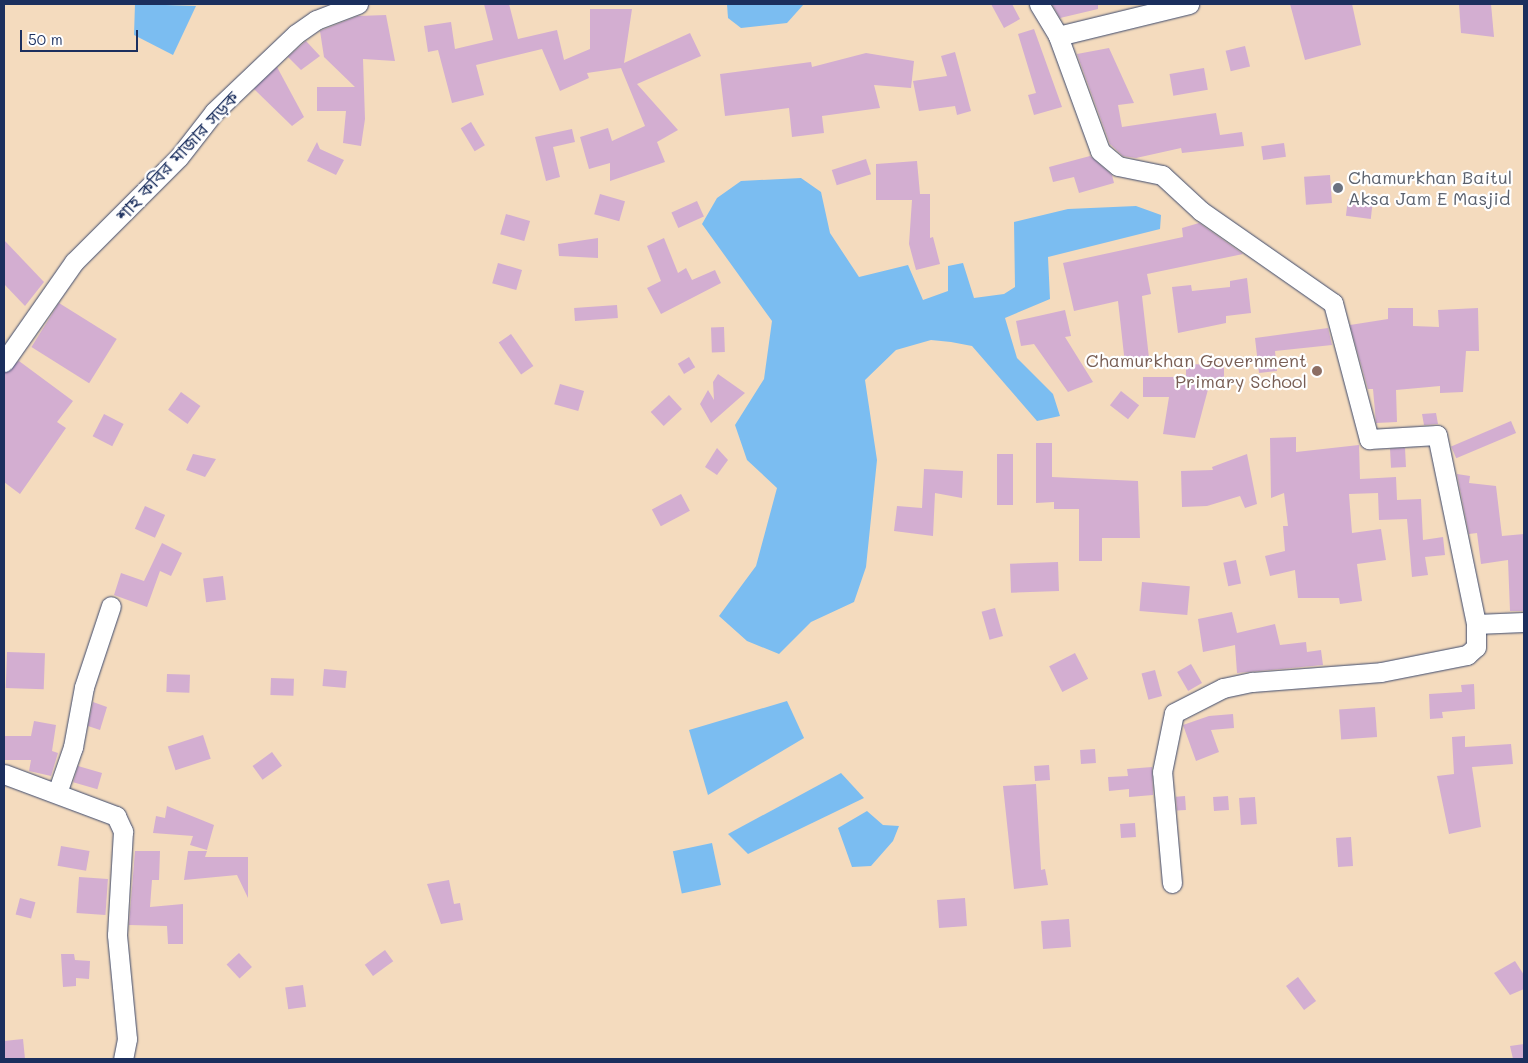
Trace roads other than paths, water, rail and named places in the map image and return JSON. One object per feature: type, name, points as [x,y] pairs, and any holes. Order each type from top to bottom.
[{"type":"street","name":"শাহ কবির মাজার সড়ক","points":[[4,362],[74,262],[179,157],[214,112],[296,34],[316,20],[358,4]]},
{"type":"street","points":[[1039,4],[1058,36],[1100,151],[1109,161],[1162,174],[1201,211],[1333,303],[1370,439],[1437,435],[1476,624],[1476,647],[1467,655],[1381,672],[1252,682],[1223,688],[1174,713],[1162,772],[1172,883]]},
{"type":"street","points":[[1058,36],[1189,4]]},
{"type":"street","points":[[56,794],[73,748],[84,687],[111,606]]},
{"type":"street","points":[[1476,624],[1524,622]]},
{"type":"street","points":[[4,774],[116,816],[122,831],[117,935],[127,1039],[123,1059]]},
{"type":"water","points":[[135,4],[196,6],[173,55],[134,35]]},
{"type":"water","points":[[727,4],[804,4],[787,23],[741,28],[728,18]]},
{"type":"water","points":[[801,178],[821,192],[830,233],[859,277],[908,265],[923,300],[948,291],[948,266],[963,263],[974,298],[1004,294],[1015,287],[1014,222],[1068,209],[1136,206],[1161,215],[1160,229],[1048,257],[1050,299],[1005,318],[1017,358],[1053,394],[1060,416],[1037,421],[972,346],[951,342],[931,340],[896,350],[865,380],[877,460],[866,567],[854,602],[811,622],[779,654],[747,641],[719,616],[756,566],[777,488],[747,460],[735,425],[764,379],[772,321],[702,224],[717,198],[741,181]]},
{"type":"water","points":[[787,701],[804,738],[708,795],[689,730]]},
{"type":"water","points":[[841,773],[864,798],[748,854],[728,834]]},
{"type":"water","points":[[867,811],[883,825],[899,826],[893,841],[871,866],[852,867],[838,828]]},
{"type":"water","points":[[712,843],[721,885],[682,893],[673,851]]},
{"type":"place","name":"Chamurkhan Baitul Aksa Jam E Masjid","points":[[1338,188]]},
{"type":"place","name":"Chamurkhan Government Primary School","points":[[1317,371]]}]
